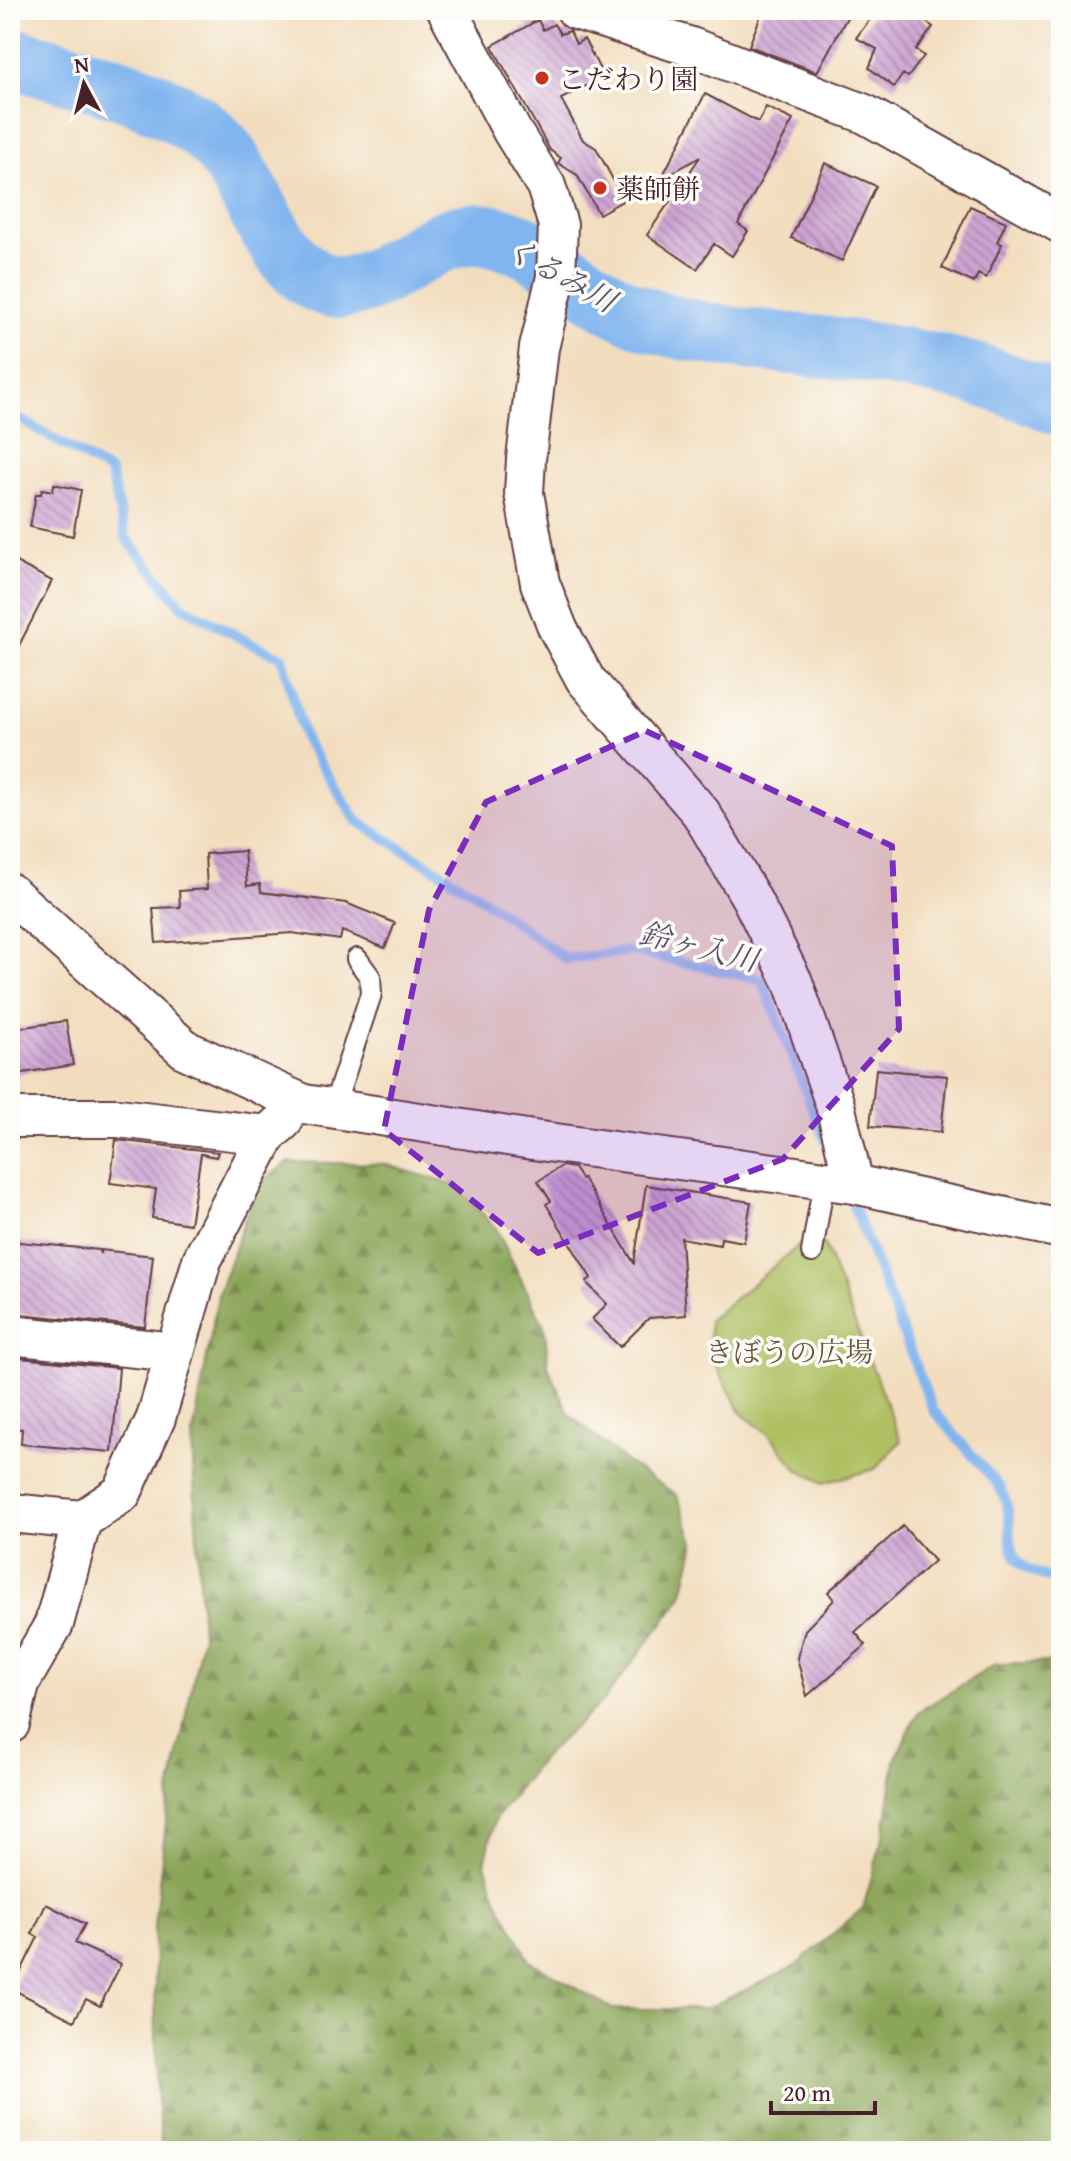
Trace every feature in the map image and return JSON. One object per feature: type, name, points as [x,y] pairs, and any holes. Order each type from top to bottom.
[{"type":"street","points":[[447,10],[512,131],[546,186],[558,225],[556,277],[539,348],[525,471],[528,528],[540,583],[558,629],[585,679],[701,813],[751,898],[793,982],[835,1105],[839,1182]]},
{"type":"street","points":[[576,10],[691,47],[865,114],[1061,224]]},
{"type":"street","points":[[10,893],[186,1050],[318,1106],[533,1140],[839,1182],[1061,1229]]},
{"type":"street","points":[[10,1513],[82,1520],[122,1493],[156,1418],[202,1260],[267,1135],[318,1106]]},
{"type":"street","points":[[10,1118],[118,1118],[267,1135]]},
{"type":"street","points":[[10,1335],[175,1352]]},
{"type":"street","points":[[10,1724],[16,1682],[54,1624],[82,1520]]},
{"type":"lane","points":[[318,1106],[371,994],[370,977],[357,959]]},
{"type":"lane","points":[[812,1252],[839,1182]]},
{"type":"highlighted area","points":[[646,731],[892,846],[899,1029],[783,1159],[538,1253],[384,1130],[429,910],[486,802]]},
{"type":"green space","points":[[289,1162],[384,1164],[457,1186],[496,1228],[545,1328],[548,1366],[569,1414],[626,1462],[677,1495],[695,1544],[682,1597],[604,1700],[544,1756],[495,1819],[485,1864],[500,1905],[530,1961],[613,2009],[705,2009],[794,1967],[863,1908],[884,1833],[895,1760],[918,1712],[996,1664],[1051,1662],[1061,1666],[1061,2151],[162,2151],[157,2098],[154,1926],[169,1797],[202,1638],[192,1440],[218,1295],[257,1185]]},
{"type":"green space","name":"きぼうの広場","points":[[803,1242],[824,1244],[901,1441],[875,1469],[823,1483],[797,1469],[769,1434],[742,1414],[710,1355],[709,1320]]},
{"type":"building","points":[[763,10],[851,10],[817,72],[749,46]]},
{"type":"building","points":[[877,10],[910,10],[933,27],[916,50],[924,56],[908,77],[903,74],[894,87],[869,68],[877,49],[856,38]]},
{"type":"building","points":[[538,20],[543,30],[554,24],[560,34],[570,31],[576,44],[584,39],[604,77],[561,99],[583,140],[596,148],[624,200],[599,214],[577,175],[558,163],[561,158],[550,150],[492,46]]},
{"type":"building","points":[[705,94],[758,122],[766,107],[793,120],[738,224],[748,231],[732,256],[714,244],[697,269],[647,235],[700,157],[661,179]]},
{"type":"building","points":[[825,163],[876,186],[842,261],[791,238]]},
{"type":"building","points":[[970,206],[1006,222],[997,242],[1002,244],[986,278],[978,274],[974,283],[942,268]]},
{"type":"building","points":[[54,484],[81,490],[73,536],[30,527],[36,494],[41,494],[42,489],[53,491]]},
{"type":"building","points":[[10,559],[52,581],[10,663]]},
{"type":"building","points":[[244,851],[247,886],[260,884],[261,892],[346,903],[395,923],[385,948],[342,931],[340,940],[292,933],[156,943],[153,908],[180,907],[179,891],[207,889],[205,854]]},
{"type":"building","points":[[66,1021],[73,1065],[10,1075],[10,1029]]},
{"type":"building","points":[[876,1069],[947,1076],[941,1132],[870,1126]]},
{"type":"building","points":[[116,1140],[218,1152],[216,1157],[201,1154],[190,1224],[152,1218],[156,1189],[110,1183]]},
{"type":"building","points":[[562,1166],[574,1168],[583,1178],[634,1263],[646,1185],[751,1202],[744,1242],[721,1238],[720,1245],[681,1238],[686,1315],[649,1318],[620,1347],[592,1319],[607,1304],[586,1282],[591,1278],[546,1204],[551,1201],[538,1181]]},
{"type":"building","points":[[10,1241],[99,1250],[100,1254],[101,1250],[153,1256],[145,1327],[10,1313]]},
{"type":"building","points":[[10,1357],[119,1368],[112,1452],[21,1444],[22,1429],[10,1428]]},
{"type":"building","points":[[903,1526],[934,1561],[855,1632],[866,1645],[807,1696],[797,1658],[805,1630],[834,1600],[828,1592]]},
{"type":"building","points":[[46,1904],[85,1924],[75,1943],[121,1964],[100,2006],[86,1999],[74,2021],[12,1989],[38,1937],[32,1934]]},
{"type":"waterway","name":"くるみ川","points":[[10,57],[121,89],[176,112],[199,127],[219,145],[231,162],[266,224],[293,263],[309,277],[328,286],[346,287],[364,283],[459,236],[478,234],[500,237],[540,255],[613,303],[657,322],[734,338],[855,351],[934,364],[989,378],[1061,405]]},
{"type":"waterway","name":"鈴ヶ入川","points":[[10,413],[110,472],[126,538],[181,605],[282,657],[304,738],[357,821],[476,894],[566,959],[632,951],[762,980],[827,1144]]},
{"type":"waterway","name":"鈴ヶ入川","points":[[848,1192],[933,1410],[999,1486],[1006,1503],[1015,1556],[1023,1566],[1061,1581]]},
{"type":"place","name":"こだわり園","points":[[542,78]]},
{"type":"place","name":"薬師餅","points":[[600,188]]}]
